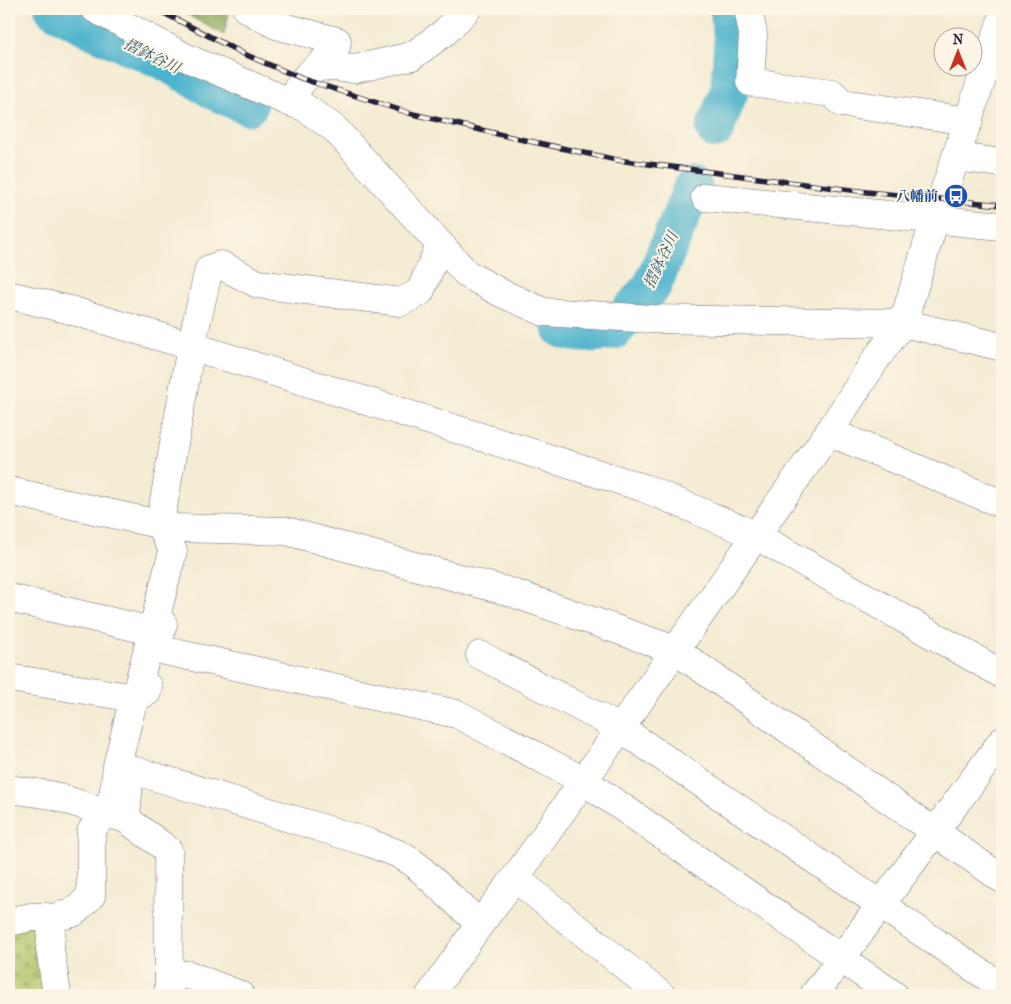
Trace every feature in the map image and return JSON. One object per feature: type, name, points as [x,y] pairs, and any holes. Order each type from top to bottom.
[{"type":"street","points":[[95,9],[187,58],[304,107],[335,128],[467,274],[502,293],[544,312],[641,318],[903,323],[1002,347]]},
{"type":"street","points":[[247,9],[276,25],[337,41],[336,47],[319,66],[302,79],[289,102]]},
{"type":"street","points":[[319,66],[355,69],[412,56],[445,32],[467,9]]},
{"type":"street","points":[[748,9],[753,34],[750,82],[832,92],[842,103],[969,120]]},
{"type":"street","points":[[430,995],[584,781],[829,432],[878,356],[903,323],[935,219],[1002,19]]},
{"type":"street","points":[[956,157],[1002,163]]},
{"type":"street","points":[[705,197],[1002,226]]},
{"type":"street","points":[[115,816],[113,797],[117,766],[130,712],[154,640],[160,603],[173,551],[160,524],[192,346],[209,269],[221,265],[258,284],[401,302],[420,292],[440,245]]},
{"type":"street","points":[[9,295],[70,310],[192,346],[644,488],[755,535],[1002,674]]},
{"type":"street","points":[[829,432],[1002,504]]},
{"type":"street","points":[[9,490],[176,528],[286,531],[510,592],[675,650],[1002,879]]},
{"type":"street","points":[[9,598],[154,640],[457,714],[584,781],[894,995]]},
{"type":"street","points":[[480,655],[620,728],[1002,986]]},
{"type":"street","points":[[9,678],[135,698]]},
{"type":"street","points":[[814,995],[1002,741]]},
{"type":"street","points":[[57,995],[50,949],[52,923],[59,916],[74,913],[91,896],[91,832],[115,816],[130,769],[399,854],[415,864],[480,924]]},
{"type":"street","points":[[9,789],[51,795],[115,816],[168,850],[169,985],[189,975],[240,995]]},
{"type":"street","points":[[515,878],[661,995]]},
{"type":"street","points":[[9,922],[31,917],[46,917],[52,923]]},
{"type":"green space","points":[[177,9],[230,9],[224,35]]},
{"type":"green space","points":[[37,921],[51,995],[9,995],[9,927]]},
{"type":"waterway","name":"摺鉢谷川","points":[[54,9],[94,30],[163,60],[217,92],[248,106]]},
{"type":"waterway","name":"摺鉢谷川","points":[[715,129],[730,89],[733,40],[729,9]]},
{"type":"waterway","name":"摺鉢谷川","points":[[561,328],[581,333],[614,330],[652,286],[693,187]]},
{"type":"railway","points":[[156,9],[244,54],[303,79],[409,113],[515,138],[617,160],[867,192],[1002,205]]},
{"type":"place","name":"八幡前","points":[[956,196]]}]
